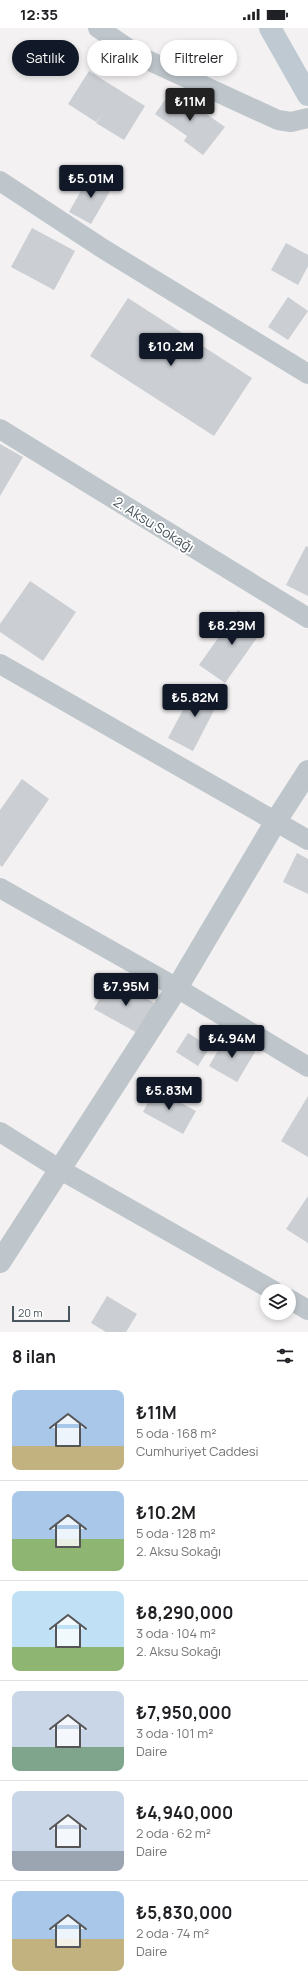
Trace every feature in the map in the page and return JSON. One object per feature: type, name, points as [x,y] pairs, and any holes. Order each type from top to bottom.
[{"type":"main road","points":[[270,28],[308,95]]},
{"type":"street","points":[[98,28],[141,57],[278,120],[291,122],[308,118]]},
{"type":"street","points":[[0,181],[104,250],[308,374]]},
{"type":"street","name":"2. Aksu Sokağı","points":[[0,429],[308,618]]},
{"type":"street","points":[[0,664],[308,840]]},
{"type":"street","points":[[0,1262],[176,988],[276,821],[308,771]]},
{"type":"street","points":[[0,888],[176,988],[308,1067]]},
{"type":"street","points":[[0,1132],[59,1169],[262,1284]]},
{"type":"street","points":[[296,1303],[308,1310]]},
{"type":"building","points":[[87,74],[87,76],[97,76],[145,106],[124,140],[96,123],[102,115],[96,122],[68,104]]},
{"type":"building","points":[[172,90],[225,127],[203,155],[184,141],[187,136],[155,114]]},
{"type":"building","points":[[91,173],[113,186],[91,224],[69,212]]},
{"type":"building","points":[[32,228],[75,251],[54,290],[11,267]]},
{"type":"building","points":[[286,243],[308,255],[308,266],[298,285],[271,270]]},
{"type":"building","points":[[288,297],[308,311],[288,340],[268,327]]},
{"type":"building","points":[[128,298],[252,378],[214,436],[90,356]]},
{"type":"building","points":[[0,444],[23,457],[0,496]]},
{"type":"building","points":[[306,546],[308,547],[308,596],[286,585]]},
{"type":"building","points":[[30,581],[76,612],[43,661],[0,632],[0,624]]},
{"type":"building","points":[[238,610],[264,628],[225,683],[199,665]]},
{"type":"building","points":[[197,684],[221,697],[193,751],[168,738]]},
{"type":"building","points":[[22,779],[49,799],[2,867],[0,865],[0,810]]},
{"type":"building","points":[[297,853],[308,859],[308,894],[283,882]]},
{"type":"building","points":[[110,979],[158,1005],[141,1035],[94,1009]]},
{"type":"building","points":[[188,1033],[210,1047],[198,1066],[176,1052]]},
{"type":"building","points":[[227,1035],[255,1052],[237,1082],[209,1066]]},
{"type":"building","points":[[155,1089],[196,1111],[183,1134],[143,1112]]},
{"type":"building","points":[[308,1096],[308,1157],[281,1141]]},
{"type":"building","points":[[308,1196],[308,1243],[286,1229]]},
{"type":"building","points":[[107,1296],[137,1314],[126,1332],[106,1332],[91,1323]]}]
